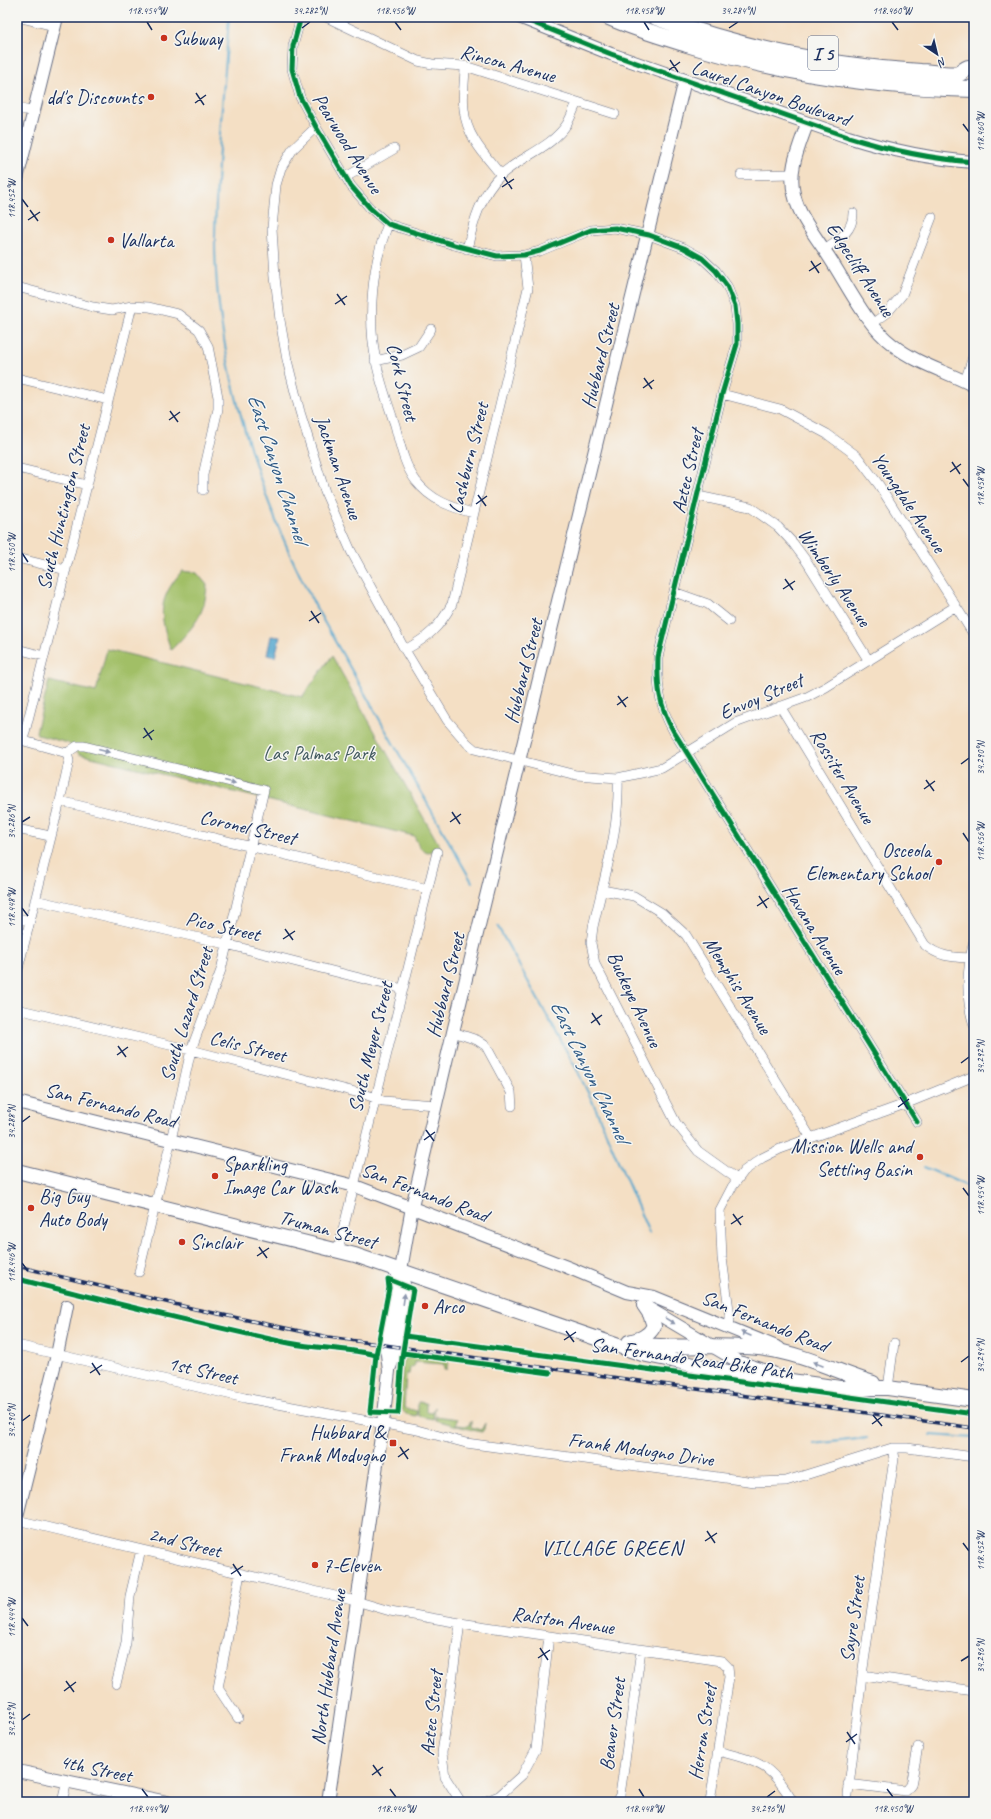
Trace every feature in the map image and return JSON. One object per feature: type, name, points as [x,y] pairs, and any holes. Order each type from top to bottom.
[{"type":"highway","name":"I 5","points":[[609,17],[664,37],[764,66],[866,82],[934,88],[974,89]]},
{"type":"highway","points":[[638,17],[672,30],[723,45],[806,64],[873,74],[972,72]]},
{"type":"highway","points":[[656,17],[698,31],[777,52],[814,59],[883,69],[958,74],[972,72]]},
{"type":"highway","name":"I 5","points":[[681,17],[774,44],[870,61],[972,72]]},
{"type":"main road","name":"Laurel Canyon Boulevard","points":[[519,17],[611,54],[807,124],[883,148],[920,156],[974,162]]},
{"type":"main road","points":[[17,179],[56,22]]},
{"type":"main road","name":"Hubbard Street","points":[[391,1346],[394,1285],[401,1270],[412,1207],[453,1032],[521,760],[686,80]]},
{"type":"main road","name":"Edgecliff Avenue","points":[[807,124],[793,166],[792,174],[794,194],[801,212],[824,249],[872,324],[893,345],[911,357],[970,383]]},
{"type":"main road","name":"San Fernando Road","points":[[17,1102],[355,1186],[567,1266],[627,1292],[654,1297],[842,1374],[888,1388]]},
{"type":"main road","name":"Truman Street","points":[[17,1170],[338,1250],[401,1270],[642,1354],[729,1372],[840,1388],[859,1387]]},
{"type":"main road","name":"San Fernando Road","points":[[627,1292],[644,1305],[739,1362],[762,1370],[859,1387],[888,1388],[974,1400]]},
{"type":"main road","points":[[627,1342],[642,1339],[651,1332],[654,1326],[650,1314],[644,1305]]},
{"type":"main road","points":[[17,1516],[68,1306]]},
{"type":"main road","name":"Truman Street","points":[[600,1339],[645,1346],[710,1345],[753,1347],[795,1355]]},
{"type":"main road","name":"North Hubbard Avenue","points":[[328,1802],[383,1423],[391,1346]]},
{"type":"main road","name":"4th Street","points":[[17,1771],[167,1802]]},
{"type":"street","points":[[17,17],[56,22]]},
{"type":"street","name":"Pearwood Avenue","points":[[301,17],[293,46],[292,69],[300,97],[316,128],[346,177],[370,208],[388,224],[467,249],[497,256],[524,255],[540,251],[591,230],[615,228],[649,235]]},
{"type":"street","name":"Rincon Avenue","points":[[326,17],[418,61],[432,64],[465,66],[615,114]]},
{"type":"street","points":[[465,66],[464,109],[468,126],[478,147],[501,174]]},
{"type":"street","points":[[467,249],[473,224],[486,195],[501,174],[553,140],[567,124],[577,102]]},
{"type":"street","points":[[17,108],[34,112]]},
{"type":"street","name":"Jackman Avenue","points":[[316,128],[293,149],[281,168],[276,185],[272,228],[280,320],[300,412],[325,492],[350,551],[446,720],[474,749],[521,760]]},
{"type":"street","points":[[346,177],[394,149]]},
{"type":"street","points":[[741,175],[792,174]]},
{"type":"street","points":[[824,249],[843,237],[850,228],[853,220],[853,213]]},
{"type":"street","points":[[872,324],[887,312],[902,295],[932,217]]},
{"type":"street","name":"Cork Street","points":[[388,224],[375,270],[371,314],[376,361],[406,463],[416,481],[432,497],[447,506],[473,513]]},
{"type":"street","name":"Aztec Street","points":[[649,235],[684,248],[702,258],[716,271],[727,286],[735,306],[737,324],[737,344],[722,394],[658,657],[657,678],[664,714],[687,753]]},
{"type":"street","name":"Lashburn Street","points":[[405,650],[432,633],[443,620],[452,604],[528,288],[524,255]]},
{"type":"street","points":[[17,287],[93,307],[112,310],[132,306],[149,307],[178,314],[200,330],[208,346],[218,397],[218,409],[203,475],[203,490]]},
{"type":"street","name":"South Huntington Street","points":[[20,739],[44,656],[132,306]]},
{"type":"street","points":[[376,361],[402,355],[419,347],[431,329]]},
{"type":"street","points":[[970,383],[974,354]]},
{"type":"street","points":[[17,378],[108,400]]},
{"type":"street","name":"Youngdale Avenue","points":[[722,394],[786,412],[828,434],[857,456],[880,485],[974,635]]},
{"type":"street","points":[[17,468],[87,485]]},
{"type":"street","name":"Wimberly Avenue","points":[[698,496],[750,507],[778,527],[794,543],[807,562],[869,661]]},
{"type":"street","points":[[17,558],[66,570]]},
{"type":"street","points":[[674,592],[708,604],[729,621]]},
{"type":"street","name":"Envoy Street","points":[[521,760],[576,775],[618,778],[655,770],[687,753],[735,723],[826,687],[956,606]]},
{"type":"street","points":[[17,649],[44,656]]},
{"type":"street","name":"Rossiter Avenue","points":[[780,706],[925,945],[934,952],[944,956],[970,958]]},
{"type":"street","points":[[17,974],[69,761],[67,753],[20,739]]},
{"type":"street","name":"South Lazard Street","points":[[67,753],[77,746],[84,746],[264,790],[221,970],[190,1050],[171,1140],[139,1272]]},
{"type":"street","name":"Havana Avenue","points":[[687,753],[917,1122]]},
{"type":"street","name":"Buckeye Avenue","points":[[618,778],[618,811],[602,890],[592,927],[591,943],[595,964],[602,981],[676,1123],[698,1151],[737,1179]]},
{"type":"street","name":"Coronel Street","points":[[60,801],[428,889]]},
{"type":"street","points":[[17,829],[50,836]]},
{"type":"street","name":"South Meyer Street","points":[[338,1250],[437,852]]},
{"type":"street","name":"Memphis Avenue","points":[[602,890],[634,896],[662,913],[686,934],[811,1138]]},
{"type":"street","name":"Pico Street","points":[[35,900],[226,944],[403,989]]},
{"type":"street","points":[[17,918],[30,921]]},
{"type":"street","points":[[974,941],[970,958],[968,992],[974,1025]]},
{"type":"street","name":"Celis Street","points":[[17,1009],[190,1050],[377,1098],[383,1102],[436,1105]]},
{"type":"street","points":[[453,1032],[477,1040],[486,1046],[511,1092],[512,1106]]},
{"type":"street","points":[[729,1327],[730,1317],[722,1258],[720,1210],[737,1179],[762,1158],[811,1138],[905,1104],[974,1076]]},
{"type":"street","points":[[888,1388],[894,1344]]},
{"type":"street","name":"1st Street","points":[[17,1345],[245,1398],[383,1423]]},
{"type":"street","name":"Frank Modugno Drive","points":[[383,1423],[478,1445],[755,1482],[786,1481],[892,1448]]},
{"type":"street","points":[[892,1448],[907,1448],[974,1457]]},
{"type":"street","name":"Sayre Street","points":[[848,1795],[848,1784],[862,1675],[894,1459],[892,1448]]},
{"type":"street","name":"2nd Street","points":[[17,1520],[356,1601],[390,1611]]},
{"type":"street","points":[[116,1684],[126,1643],[130,1596],[141,1550]]},
{"type":"street","points":[[238,1718],[218,1688],[240,1574]]},
{"type":"street","name":"Ralston Avenue","points":[[390,1611],[641,1650],[715,1659],[722,1661],[728,1667]]},
{"type":"street","name":"Aztec Street","points":[[460,1623],[442,1753],[445,1777],[461,1802]]},
{"type":"street","points":[[484,1802],[499,1796],[522,1775],[536,1749],[549,1636]]},
{"type":"street","name":"Beaver Street","points":[[616,1802],[620,1795],[641,1650]]},
{"type":"street","name":"Herron Street","points":[[710,1802],[729,1677],[728,1667]]},
{"type":"street","points":[[862,1675],[974,1691]]},
{"type":"street","points":[[848,1784],[906,1791],[911,1785],[918,1746]]},
{"type":"street","points":[[718,1751],[757,1762],[778,1778],[793,1802]]},
{"type":"street","points":[[62,1802],[67,1781]]},
{"type":"green space","points":[[182,571],[197,573],[207,585],[206,596],[196,621],[171,650],[164,627],[164,600],[174,581]]},
{"type":"green space","name":"Las Palmas Park","points":[[107,649],[302,697],[332,656],[442,850],[427,852],[420,848],[414,836],[79,754],[68,743],[38,735],[36,732],[49,681],[96,692]]},
{"type":"green space","points":[[407,1354],[449,1360],[446,1370],[444,1370],[444,1364],[414,1362],[414,1366],[410,1368],[409,1374],[406,1374],[404,1408],[417,1411],[416,1416],[406,1414],[400,1408],[403,1357]]},
{"type":"green space","points":[[418,1402],[426,1403],[426,1412],[433,1413],[435,1407],[433,1419],[418,1416]]},
{"type":"green space","points":[[435,1416],[457,1419],[456,1425],[468,1426],[471,1421],[471,1427],[481,1430],[485,1423],[484,1429],[482,1432],[476,1431],[435,1420]]},
{"type":"water","points":[[271,636],[280,637],[275,657],[267,655]]},
{"type":"waterway","name":"East Canyon Channel","points":[[229,17],[219,154],[215,236],[217,283],[223,331],[232,381],[245,430],[260,479],[278,526],[319,613],[472,882]]},
{"type":"waterway","name":"East Canyon Channel","points":[[498,927],[577,1070],[595,1107],[649,1233]]},
{"type":"waterway","points":[[924,1167],[974,1189]]},
{"type":"waterway","name":"East Canyon Channel","points":[[931,1435],[974,1438]]},
{"type":"waterway","name":"East Canyon Channel","points":[[813,1444],[867,1438]]},
{"type":"railway","points":[[17,1266],[195,1309],[328,1337],[974,1428]]},
{"type":"cycle path","points":[[301,17],[293,46],[292,69],[300,97],[351,186],[370,208],[388,224],[454,245],[497,256],[524,255],[540,251],[591,230],[615,228],[649,235],[684,248],[702,258],[716,271],[727,286],[735,306],[737,344],[722,394],[658,657],[660,696],[665,713],[674,732],[917,1122]]},
{"type":"cycle path","points":[[519,17],[611,54],[848,137],[910,153],[942,159],[974,162]]},
{"type":"cycle path","points":[[17,1279],[255,1336],[289,1343],[376,1355]]},
{"type":"cycle path","points":[[388,1279],[413,1289],[402,1357],[398,1413],[370,1412],[376,1355],[389,1288],[388,1279]]},
{"type":"cycle path","name":"San Fernando Road Bike Path","points":[[405,1336],[974,1414]]},
{"type":"cycle path","points":[[403,1353],[550,1373]]},
{"type":"place","name":"Subway","points":[[164,38]]},
{"type":"place","name":"dd's Discounts","points":[[151,97]]},
{"type":"place","name":"Vallarta","points":[[111,240]]},
{"type":"place","name":"Osceola Elementary School","points":[[939,862]]},
{"type":"place","name":"Mission Wells and Settling Basin","points":[[920,1157]]},
{"type":"place","name":"Sparkling Image Car Wash","points":[[215,1176]]},
{"type":"place","name":"Big Guy Auto Body","points":[[31,1208]]},
{"type":"place","name":"Sinclair","points":[[182,1242]]},
{"type":"place","name":"Arco","points":[[425,1306]]},
{"type":"place","name":"Hubbard & Frank Modugno","points":[[393,1443]]},
{"type":"place","name":"7-Eleven","points":[[315,1565]]},
{"type":"district","name":"VILLAGE GREEN","points":[[612,1548]]}]
